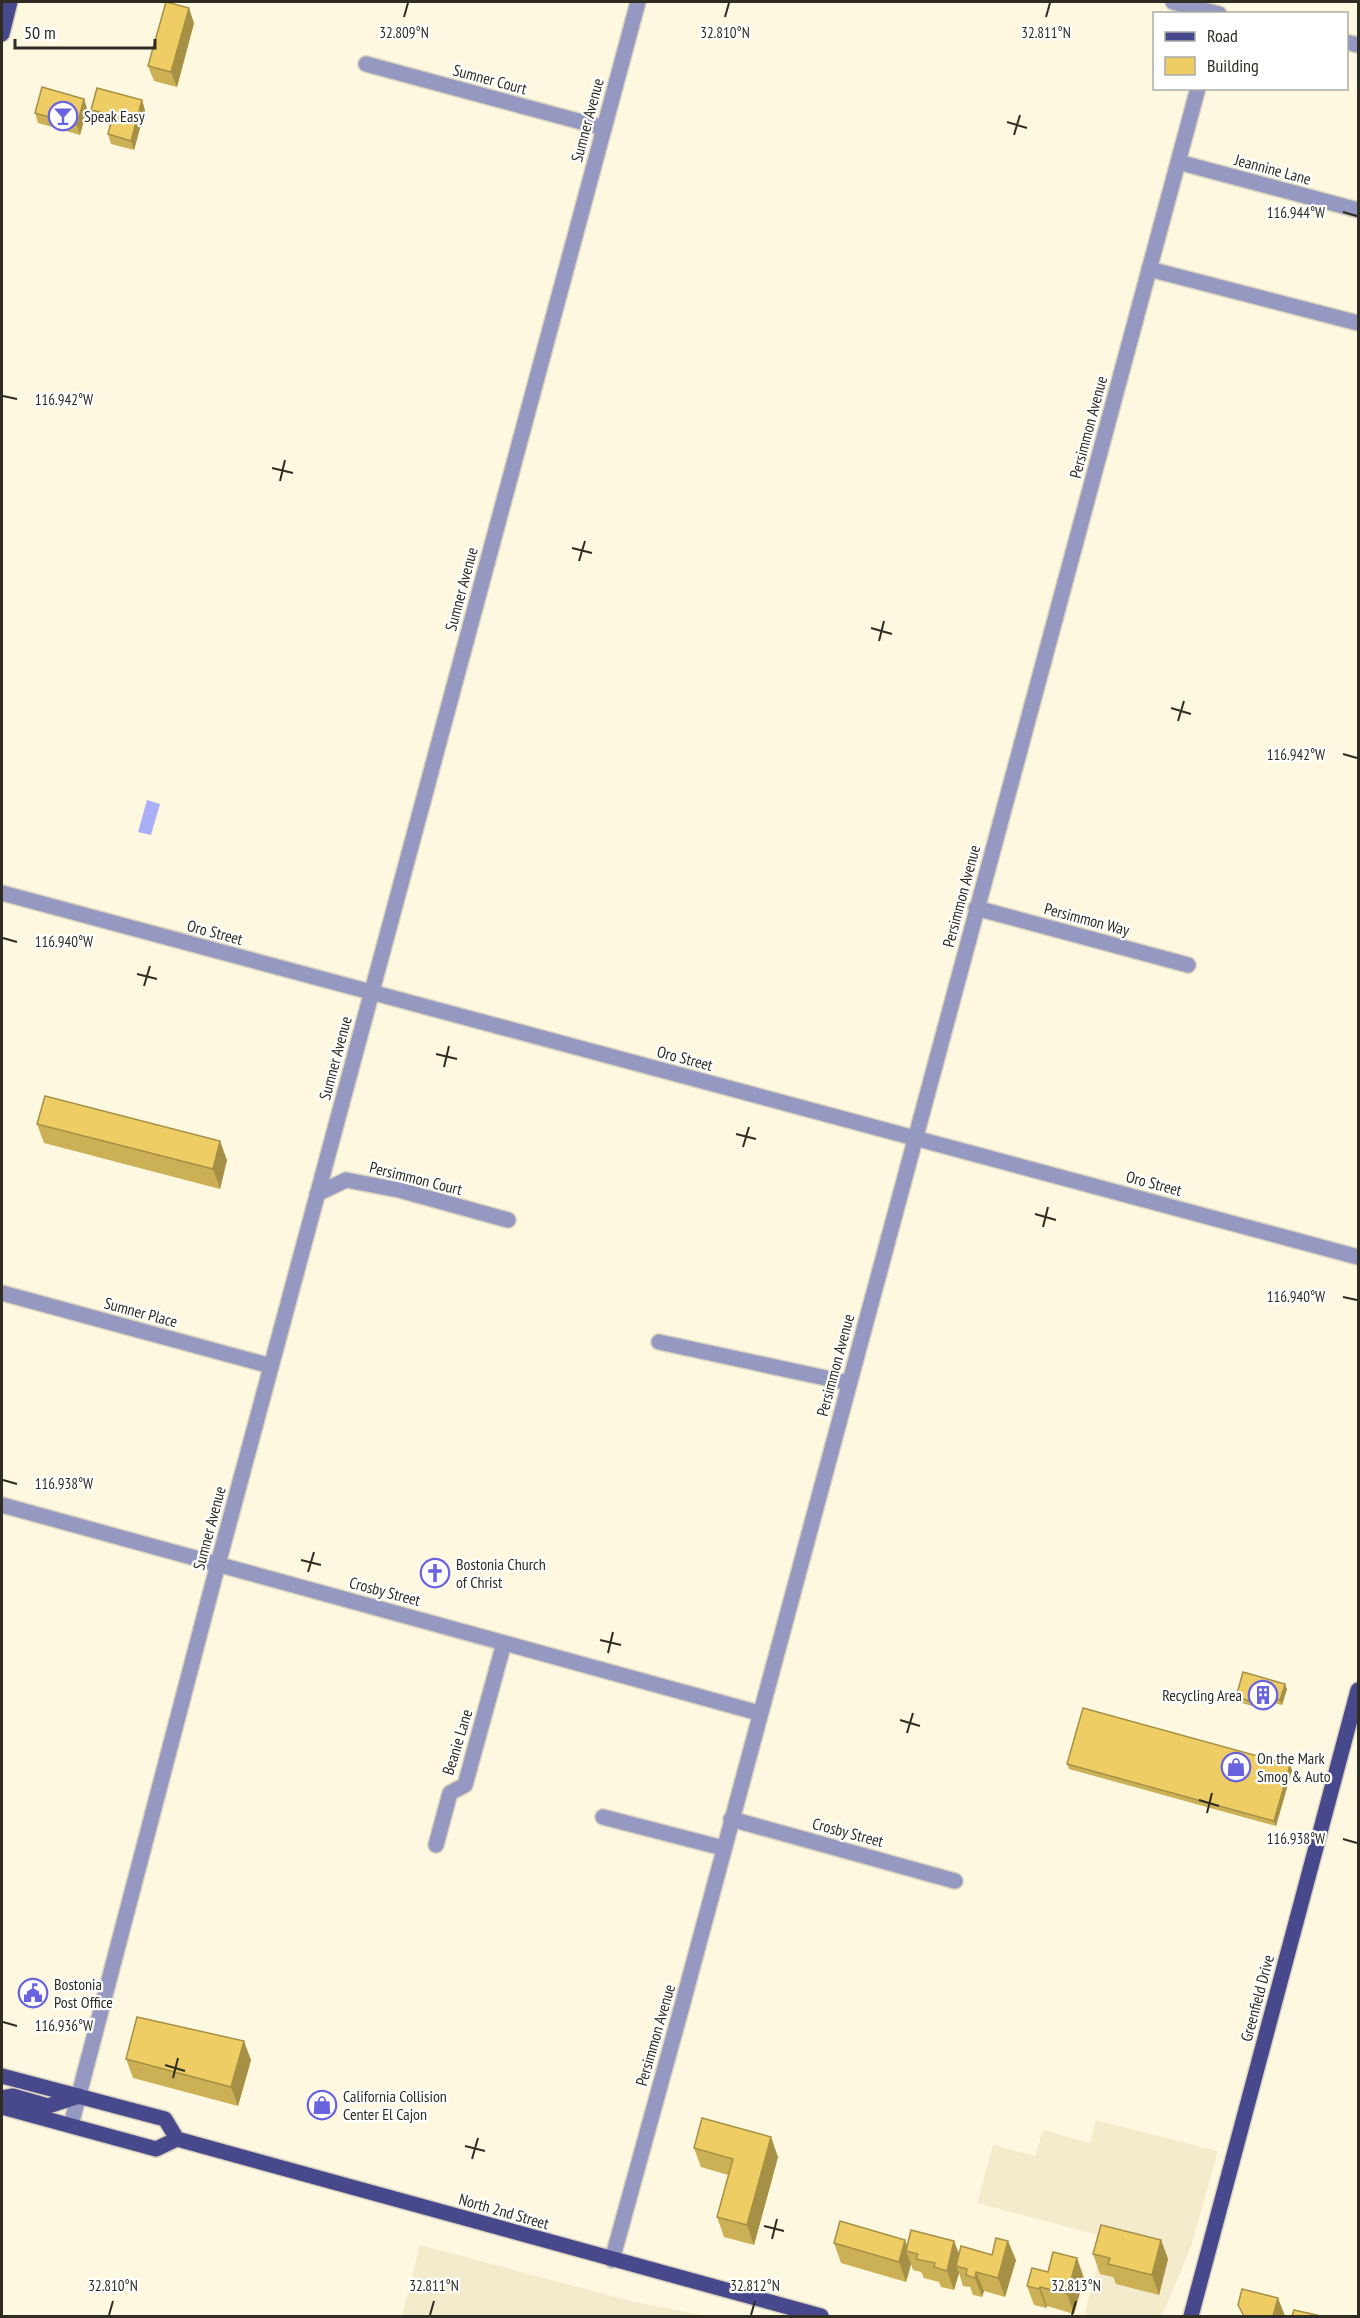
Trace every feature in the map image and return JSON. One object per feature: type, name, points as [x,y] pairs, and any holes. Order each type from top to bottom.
[{"type":"main road","points":[[2,34],[10,2]]},
{"type":"main road","name":"Greenfield Drive","points":[[1191,2316],[1359,1690]]},
{"type":"main road","points":[[2,2076],[165,2119],[177,2139],[156,2149],[2,2107]]},
{"type":"main road","points":[[2,2098],[13,2096],[48,2106],[79,2096]]},
{"type":"main road","name":"North 2nd Street","points":[[177,2139],[821,2316]]},
{"type":"street","name":"Sumner Avenue","points":[[71,2125],[218,1564],[638,2]]},
{"type":"street","points":[[1173,2],[1210,12]]},
{"type":"street","name":"Sumner Court","points":[[366,64],[604,128]]},
{"type":"street","name":"Persimmon Avenue","points":[[612,2260],[1197,90]]},
{"type":"street","name":"Jeannine Lane","points":[[1178,162],[1359,210]]},
{"type":"street","points":[[1149,269],[1359,323]]},
{"type":"street","name":"Oro Street","points":[[2,893],[1359,1257]]},
{"type":"street","name":"Persimmon Way","points":[[976,908],[1188,965]]},
{"type":"street","name":"Persimmon Court","points":[[317,1194],[346,1180],[399,1190],[508,1220]]},
{"type":"street","name":"Sumner Place","points":[[2,1293],[271,1366]]},
{"type":"street","points":[[659,1342],[849,1383]]},
{"type":"street","name":"Crosby Street","points":[[2,1505],[759,1713]]},
{"type":"street","name":"Beanie Lane","points":[[436,1845],[450,1793],[465,1785],[504,1642]]},
{"type":"street","points":[[603,1817],[723,1848]]},
{"type":"street","name":"Crosby Street","points":[[731,1819],[955,1881]]},
{"type":"shaded area","points":[[1096,2120],[1218,2151],[1191,2247],[1162,2316],[1084,2316],[1105,2237],[977,2203],[993,2145],[1035,2156],[1043,2130],[1090,2143]]},
{"type":"shaded area","points":[[420,2245],[630,2301],[706,2316],[402,2316]]},
{"type":"water","points":[[147,800],[160,804],[151,835],[138,832]]},
{"type":"building","points":[[166,2],[189,8],[171,72],[148,66]]},
{"type":"building","points":[[42,87],[84,99],[77,125],[35,113]]},
{"type":"building","points":[[97,88],[142,100],[131,141],[108,134],[113,115],[91,110]]},
{"type":"building","points":[[45,1096],[220,1141],[213,1169],[37,1124]]},
{"type":"building","name":"Recycling Area","points":[[1243,1672],[1285,1684],[1280,1700],[1264,1696],[1261,1704],[1236,1697]]},
{"type":"building","points":[[1083,1708],[1290,1765],[1274,1821],[1067,1764]]},
{"type":"building","points":[[137,2017],[244,2041],[231,2087],[126,2059]]},
{"type":"building","points":[[702,2118],[771,2137],[747,2225],[717,2217],[733,2159],[694,2148]]},
{"type":"building","points":[[840,2221],[905,2240],[899,2262],[834,2243]]},
{"type":"building","points":[[1101,2225],[1161,2240],[1152,2275],[1108,2264],[1110,2258],[1093,2254]]},
{"type":"building","points":[[911,2230],[954,2241],[947,2271],[934,2267],[935,2263],[916,2259],[918,2254],[906,2251]]},
{"type":"building","points":[[996,2238],[1008,2241],[998,2278],[976,2272],[975,2278],[966,2275],[967,2269],[956,2266],[961,2246],[992,2255]]},
{"type":"building","points":[[1053,2252],[1077,2258],[1067,2294],[1027,2286],[1032,2268],[1048,2272]]},
{"type":"building","points":[[1242,2289],[1278,2298],[1273,2316],[1244,2316],[1238,2305]]},
{"type":"building","points":[[1294,2310],[1321,2316],[1292,2316]]},
{"type":"place","name":"Speak Easy","points":[[63,116]]},
{"type":"place","name":"Bostonia Church of Christ","points":[[435,1573]]},
{"type":"place","name":"Recycling Area","points":[[1263,1695]]},
{"type":"place","name":"On the Mark Smog & Auto","points":[[1236,1767]]},
{"type":"place","name":"Bostonia Post Office","points":[[33,1993]]},
{"type":"place","name":"California Collision Center El Cajon","points":[[322,2105]]}]
